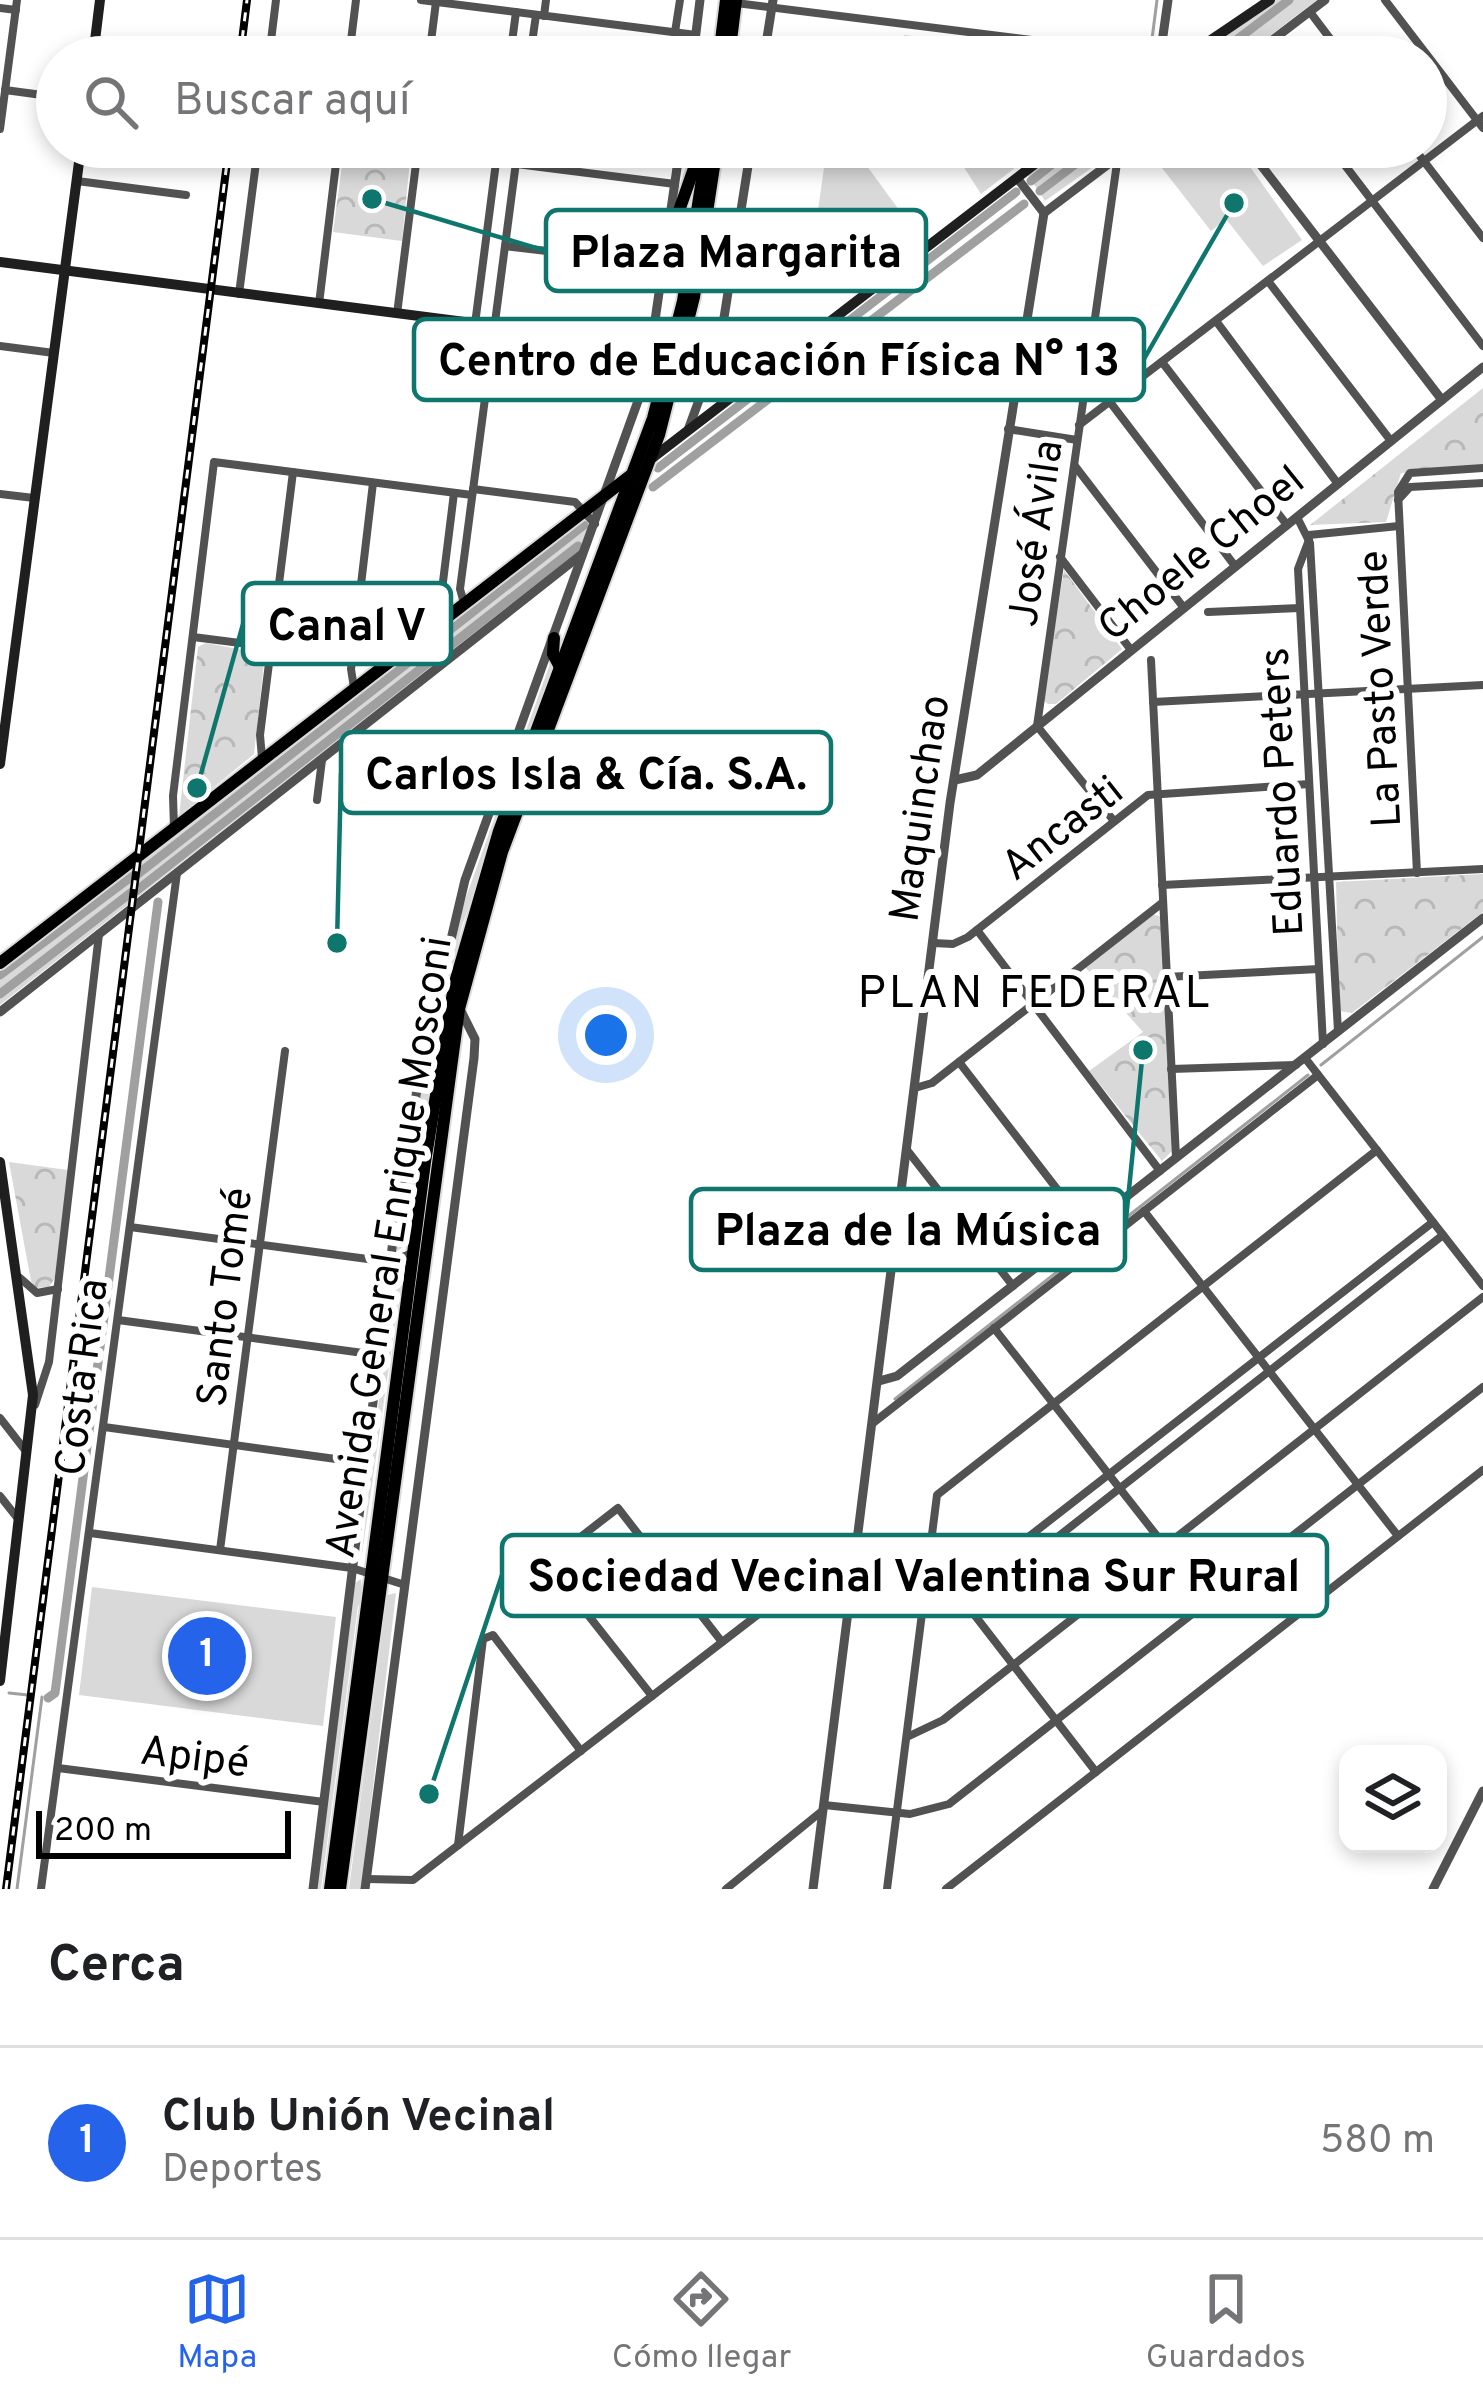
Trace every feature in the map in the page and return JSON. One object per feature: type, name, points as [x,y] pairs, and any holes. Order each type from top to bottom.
[{"type":"main road","points":[[96,36],[100,0]]},
{"type":"main road","points":[[1217,36],[1270,0]]},
{"type":"main road","points":[[724,36],[733,1]]},
{"type":"main road","points":[[730,36],[733,1]]},
{"type":"main road","points":[[0,764],[79,168]]},
{"type":"main road","points":[[668,242],[696,168]]},
{"type":"main road","name":"Avenida General Enrique Mosconi","points":[[340,1889],[415,1241],[444,1036],[469,926],[677,349],[701,168]]},
{"type":"main road","name":"Avenida General Enrique Mosconi","points":[[329,1889],[459,1009],[502,852],[651,459],[713,168]]},
{"type":"main road","points":[[0,963],[1030,168]]},
{"type":"main road","points":[[0,262],[677,349],[695,353],[718,394],[735,395]]},
{"type":"main road","points":[[554,638],[553,654],[561,669]]},
{"type":"main road","points":[[0,1162],[20,1279],[33,1412],[5,1603],[0,1682]]},
{"type":"street","points":[[272,36],[276,0]]},
{"type":"street","points":[[352,36],[356,0]]},
{"type":"street","points":[[421,0],[695,35],[700,0]]},
{"type":"street","points":[[535,36],[546,0]]},
{"type":"street","points":[[675,32],[680,0]]},
{"type":"street","points":[[1163,36],[1168,0]]},
{"type":"street","points":[[1280,36],[1325,0]]},
{"type":"street","points":[[1385,0],[1413,36]]},
{"type":"street","points":[[733,1],[1006,36]]},
{"type":"street","points":[[432,36],[436,2]]},
{"type":"street","points":[[767,36],[772,4]]},
{"type":"street","points":[[0,8],[16,5],[0,128]]},
{"type":"street","points":[[513,36],[516,12]]},
{"type":"street","points":[[1310,12],[1328,36]]},
{"type":"street","points":[[1447,79],[1481,122],[1447,145]]},
{"type":"street","points":[[3,90],[36,94]]},
{"type":"street","points":[[239,294],[255,168]]},
{"type":"street","points":[[319,304],[335,168]]},
{"type":"street","points":[[398,314],[416,168]]},
{"type":"street","points":[[475,324],[495,168]]},
{"type":"street","points":[[464,605],[460,590],[515,168]]},
{"type":"street","points":[[548,168],[675,184]]},
{"type":"street","points":[[313,1889],[415,1093],[458,903],[619,461],[653,346],[677,168]]},
{"type":"street","points":[[688,430],[722,331],[748,168]]},
{"type":"street","points":[[1017,178],[1044,213],[1102,168]]},
{"type":"street","name":"José Ávila","points":[[1037,726],[1116,168]]},
{"type":"street","points":[[1263,168],[1442,400]]},
{"type":"street","points":[[1347,168],[1483,346]]},
{"type":"street","points":[[1079,425],[1415,168]]},
{"type":"street","points":[[1429,168],[1483,238]]},
{"type":"street","points":[[77,181],[186,195]]},
{"type":"street","name":"Maquinchao","points":[[813,1889],[955,780],[1044,213]]},
{"type":"street","points":[[505,246],[664,265]]},
{"type":"street","points":[[1268,281],[1391,441]]},
{"type":"street","points":[[1216,320],[1338,484]]},
{"type":"street","points":[[0,346],[54,353]]},
{"type":"street","points":[[1162,362],[1287,525]]},
{"type":"street","name":"Choele Choel","points":[[955,780],[972,778],[1483,367]]},
{"type":"street","points":[[1110,402],[1235,566]]},
{"type":"street","points":[[1008,429],[1077,440]]},
{"type":"street","points":[[619,461],[621,474],[636,472]]},
{"type":"street","points":[[174,828],[214,463],[454,493],[575,502],[596,525]]},
{"type":"street","points":[[1074,465],[1184,608]]},
{"type":"street","points":[[1398,501],[1400,482],[1410,473],[1483,468]]},
{"type":"street","points":[[263,760],[260,735],[292,472]]},
{"type":"street","points":[[355,689],[352,656],[374,483]]},
{"type":"street","points":[[1398,501],[1410,487],[1483,483]]},
{"type":"street","points":[[437,626],[454,493]]},
{"type":"street","points":[[0,494],[35,499]]},
{"type":"street","name":"La Pasto Verde","points":[[1398,501],[1417,873]]},
{"type":"street","points":[[1297,517],[1309,537],[1399,526]]},
{"type":"street","name":"Eduardo Peters","points":[[1309,537],[1298,565],[1323,1044]]},
{"type":"street","name":"Eduardo Peters","points":[[1309,537],[1338,1033]]},
{"type":"street","points":[[0,1012],[586,551]]},
{"type":"street","points":[[1060,557],[1131,650]]},
{"type":"street","points":[[555,576],[567,577],[573,588]]},
{"type":"street","points":[[1208,611],[1300,608]]},
{"type":"street","points":[[193,637],[352,656]]},
{"type":"street","points":[[0,642],[16,644]]},
{"type":"street","points":[[1150,661],[1176,1159]]},
{"type":"street","points":[[1153,702],[1483,685]]},
{"type":"street","points":[[1037,726],[1114,820]]},
{"type":"street","points":[[317,800],[322,756]]},
{"type":"street","name":"Ancasti","points":[[933,943],[958,943],[1114,820],[1157,794],[1309,784]]},
{"type":"street","points":[[1162,885],[1483,869]]},
{"type":"street","name":"Costa Rica","points":[[41,1889],[177,872]]},
{"type":"street","points":[[915,1088],[959,1062],[1163,902]]},
{"type":"street","points":[[879,1381],[897,1376],[1483,918]]},
{"type":"street","points":[[977,930],[1160,1171]]},
{"type":"street","points":[[33,1412],[47,1372],[99,934]]},
{"type":"street","points":[[1166,976],[1319,969]]},
{"type":"street","points":[[459,1009],[475,1039],[475,1058],[366,1884],[407,1882],[821,1566]]},
{"type":"street","name":"Santo Tomé","points":[[220,1550],[285,1051]]},
{"type":"street","points":[[959,1062],[1088,1228]]},
{"type":"street","points":[[1171,1069],[1300,1062],[1318,1075],[1483,1286]]},
{"type":"street","points":[[873,1423],[1318,1075]]},
{"type":"street","points":[[907,1150],[1013,1286]]},
{"type":"street","points":[[887,1889],[937,1495],[1377,1150]]},
{"type":"street","points":[[1144,1211],[1399,1536]]},
{"type":"street","points":[[853,1580],[950,1590],[974,1581],[1433,1222]]},
{"type":"street","points":[[130,1227],[390,1262],[405,1260],[415,1241]]},
{"type":"street","points":[[850,1598],[923,1607],[966,1604],[1443,1235]]},
{"type":"street","points":[[20,1279],[37,1293],[58,1288]]},
{"type":"street","points":[[907,1737],[944,1720],[1483,1297]]},
{"type":"street","points":[[118,1321],[378,1355]]},
{"type":"street","points":[[994,1328],[1208,1601]]},
{"type":"street","points":[[726,1889],[824,1807],[897,1814],[943,1807],[1483,1387]]},
{"type":"street","points":[[0,1418],[28,1454]]},
{"type":"street","points":[[104,1426],[365,1463]]},
{"type":"street","points":[[946,1889],[1483,1470]]},
{"type":"street","points":[[0,1496],[20,1521]]},
{"type":"street","points":[[652,1696],[547,1563],[618,1508],[722,1642]]},
{"type":"street","points":[[90,1533],[352,1568],[405,1585]]},
{"type":"street","points":[[966,1604],[1096,1772]]},
{"type":"street","points":[[458,1845],[483,1639],[493,1635],[581,1751]]},
{"type":"street","name":"Apipé","points":[[58,1768],[324,1802]]},
{"type":"street","points":[[1433,1889],[1483,1791]]},
{"type":"green space","points":[[1276,0],[1317,0],[1270,36],[1225,36]]},
{"type":"green space","points":[[342,168],[409,168],[402,241],[333,232]]},
{"type":"green space","points":[[824,168],[868,168],[921,240],[864,284],[827,225],[816,224]]},
{"type":"green space","points":[[964,168],[1015,168],[981,194]]},
{"type":"green space","points":[[1037,168],[1091,168],[1045,201],[1028,175]]},
{"type":"green space","points":[[1162,168],[1251,168],[1302,240],[1263,266],[1226,219],[1211,231]]},
{"type":"green space","points":[[1483,388],[1483,466],[1401,473],[1386,522],[1310,525]]},
{"type":"green space","points":[[579,521],[589,526],[578,552],[0,1005],[0,968]]},
{"type":"green space","points":[[1064,570],[1122,649],[1056,704],[1048,704],[1043,700]]},
{"type":"green space","points":[[206,643],[265,654],[254,754],[179,816],[198,647]]},
{"type":"green space","points":[[551,661],[554,668],[462,926],[440,1020],[406,1245],[396,1252],[417,1101],[456,925]]},
{"type":"green space","points":[[1483,874],[1483,912],[1352,1013],[1339,1011],[1336,882]]},
{"type":"green space","points":[[1153,914],[1161,917],[1172,1151],[1162,1161],[1089,1071],[1143,1032],[1085,967]]},
{"type":"green space","points":[[9,1162],[68,1170],[55,1278],[49,1287],[36,1288],[31,1281]]},
{"type":"green space","points":[[398,1269],[402,1276],[361,1561],[393,1274]]},
{"type":"green space","points":[[361,1579],[363,1602],[358,1606],[321,1889],[316,1889],[355,1583]]},
{"type":"green space","points":[[92,1587],[336,1617],[323,1726],[79,1695]]},
{"type":"green space","points":[[396,1593],[361,1889],[349,1889],[387,1595]]},
{"type":"waterway","points":[[1152,36],[1157,0]]},
{"type":"waterway","points":[[1242,36],[1289,0]]},
{"type":"waterway","points":[[1031,181],[1047,168]]},
{"type":"waterway","points":[[1040,191],[1070,168]]},
{"type":"waterway","points":[[658,468],[1016,192]]},
{"type":"waterway","points":[[653,487],[1024,204]]},
{"type":"waterway","points":[[138,874],[584,525]]},
{"type":"waterway","points":[[136,891],[578,546]]},
{"type":"waterway","points":[[0,975],[135,874]]},
{"type":"waterway","points":[[0,994],[133,891]]},
{"type":"waterway","points":[[48,1698],[55,1693],[158,902]]},
{"type":"waterway","points":[[1321,1065],[1483,937]]},
{"type":"waterway","points":[[895,1399],[1308,1075]]},
{"type":"waterway","points":[[9,1693],[28,1695]]},
{"type":"waterway","points":[[17,1889],[42,1697]]},
{"type":"railway","points":[[243,36],[247,0]]},
{"type":"railway","points":[[6,1889],[226,168]]},
{"type":"place","name":"Plaza Margarita","points":[[372,199]]},
{"type":"place","name":"Centro de Educación Física N° 13","points":[[1234,203]]},
{"type":"place","name":"Canal V","points":[[197,788]]},
{"type":"place","name":"Carlos Isla & Cía. S.A.","points":[[337,943]]},
{"type":"place","name":"Plaza de la Música","points":[[1143,1050]]},
{"type":"place","name":"Club Unión Vecinal","points":[[207,1656]]},
{"type":"place","name":"Sociedad Vecinal Valentina Sur Rural","points":[[429,1794]]},
{"type":"district","name":"PLAN FEDERAL","points":[[1035,991]]}]
